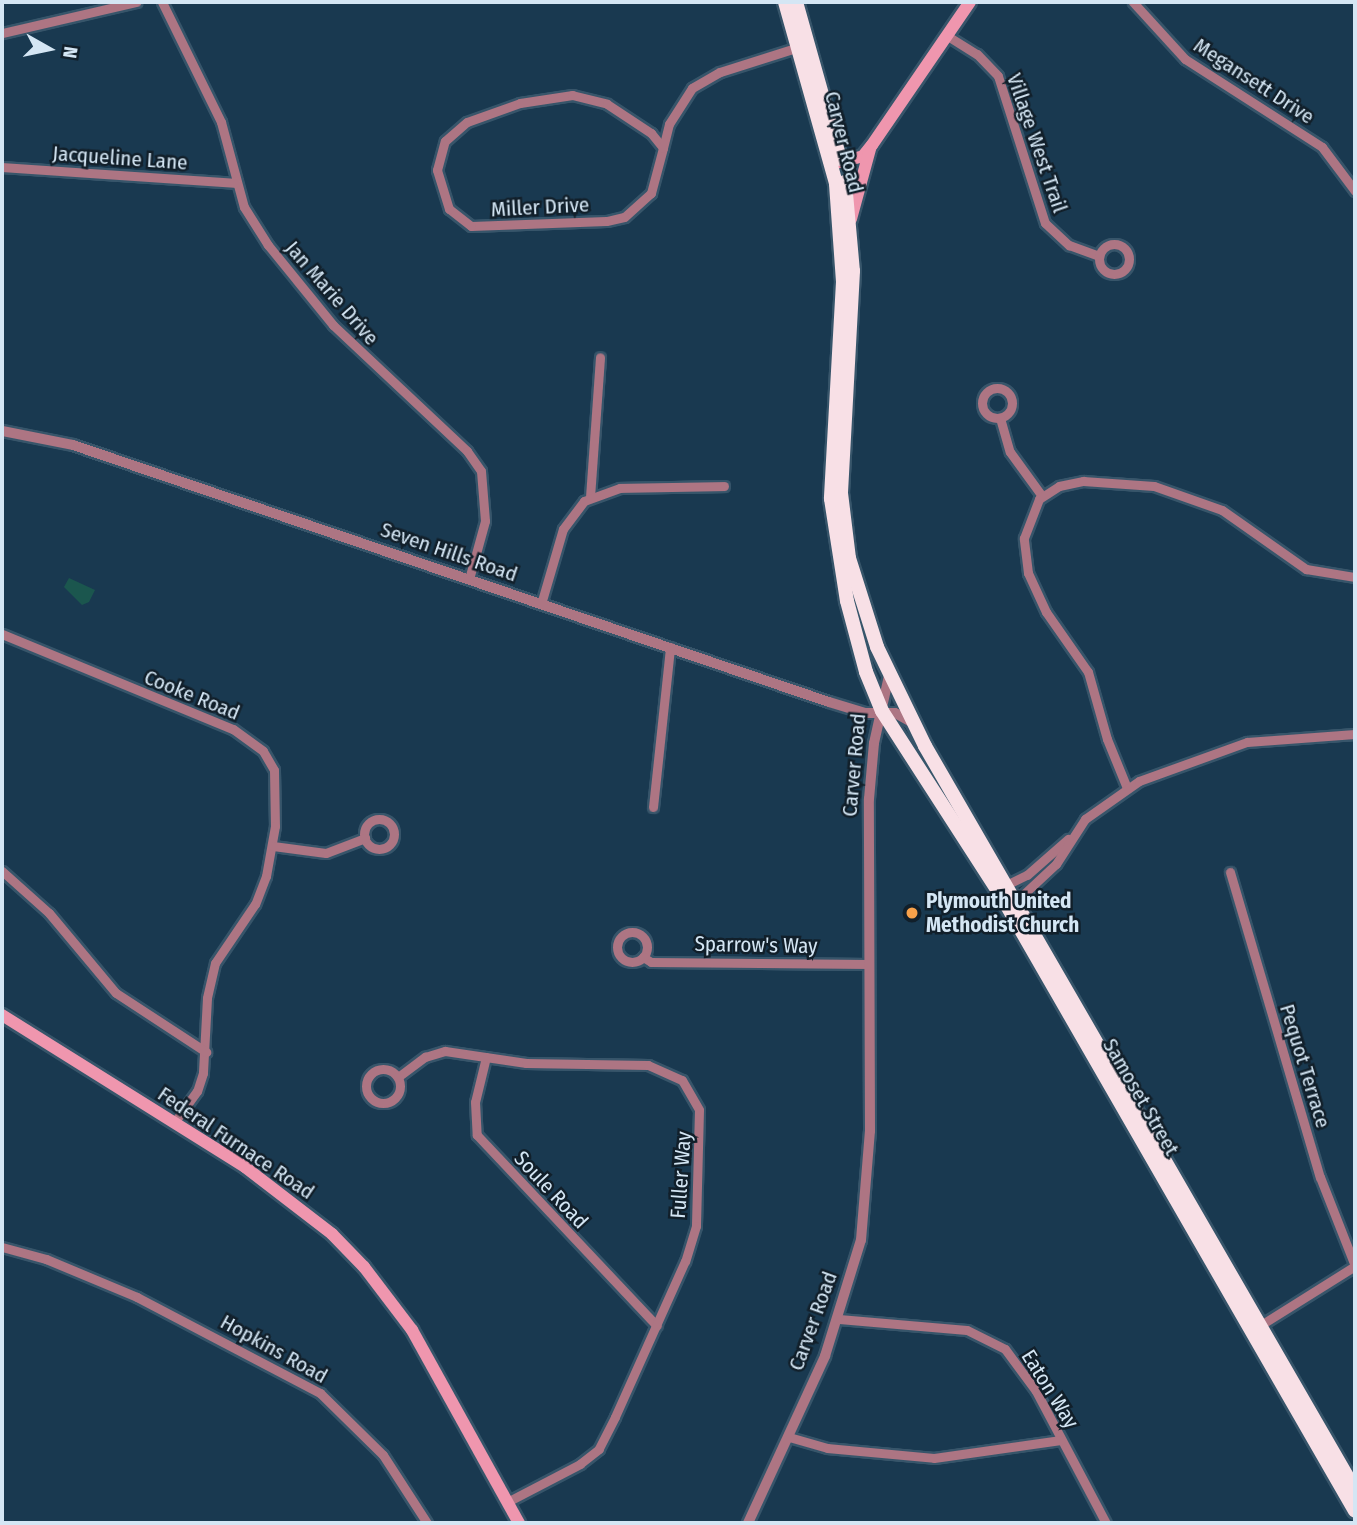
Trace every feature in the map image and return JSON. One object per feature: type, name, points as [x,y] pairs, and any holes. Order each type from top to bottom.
[{"type":"highway","name":"Carver Road","points":[[786,2],[803,46],[837,163],[850,220],[853,271],[841,443],[843,515],[854,579],[889,676],[911,722]]},
{"type":"highway","name":"Carver Road","points":[[796,2],[803,46]]},
{"type":"highway","name":"Carver Road","points":[[837,163],[843,282],[831,439],[832,512],[858,645],[882,711]]},
{"type":"highway","name":"Samoset Street","points":[[882,711],[1002,886]]},
{"type":"highway","name":"Samoset Street","points":[[911,722],[1355,1511]]},
{"type":"highway","name":"Samoset Street","points":[[1254,1328],[1355,1490]]},
{"type":"main road","points":[[837,163],[863,156],[970,2]]},
{"type":"main road","points":[[850,220],[872,145]]},
{"type":"main road","name":"Federal Furnace Road","points":[[2,1015],[174,1123],[299,1206],[363,1267],[419,1342],[519,1523]]},
{"type":"street","points":[[2,33],[136,2]]},
{"type":"street","name":"Jan Marie Drive","points":[[162,2],[221,122],[236,183],[255,225],[306,293],[364,357],[475,462],[485,487],[485,521],[469,579]]},
{"type":"street","name":"Megansett Drive","points":[[1133,2],[1185,59],[1322,147],[1355,191]]},
{"type":"street","name":"Village West Trail","points":[[947,35],[977,54],[998,76],[1045,223],[1069,245],[1098,256]]},
{"type":"street","name":"Miller Drive","points":[[663,148],[651,133],[607,104],[572,96],[520,103],[467,122],[445,141],[437,170],[449,209],[471,226],[606,221],[624,217],[650,193],[663,148],[669,124],[692,88],[720,72],[803,46]]},
{"type":"street","name":"Jacqueline Lane","points":[[2,167],[236,183]]},
{"type":"street","points":[[590,497],[600,357]]},
{"type":"street","points":[[1000,418],[1010,452],[1042,496]]},
{"type":"street","name":"Seven Hills Road","points":[[2,431],[73,445],[863,713],[882,711],[911,722]]},
{"type":"street","points":[[1127,788],[1107,739],[1088,672],[1046,612],[1028,573],[1026,528],[1042,496],[1059,486],[1096,481],[1132,482],[1178,492],[1231,515],[1306,569],[1355,577]]},
{"type":"street","points":[[541,604],[563,529],[578,505],[590,497],[620,488],[724,486]]},
{"type":"street","name":"Cooke Road","points":[[2,634],[252,741],[268,757],[276,776],[273,846],[255,904],[211,975],[206,1052],[197,1091],[174,1123]]},
{"type":"street","points":[[653,807],[670,647]]},
{"type":"street","points":[[882,711],[889,676]]},
{"type":"street","name":"Carver Road","points":[[748,1523],[789,1437],[839,1319],[859,1249],[868,1189],[869,799],[882,711]]},
{"type":"street","points":[[1012,905],[1055,864],[1085,819],[1127,788],[1235,744],[1355,734]]},
{"type":"street","points":[[1002,886],[1027,875],[1077,831]]},
{"type":"street","points":[[273,846],[326,853],[365,838]]},
{"type":"street","points":[[2,871],[48,913],[116,993],[206,1052]]},
{"type":"street","name":"Pequot Terrace","points":[[1230,872],[1320,1177],[1355,1266]]},
{"type":"street","name":"Sparrow's Way","points":[[643,957],[650,962],[869,964]]},
{"type":"street","name":"Fuller Way","points":[[398,1077],[438,1052],[535,1064],[658,1067],[682,1080],[694,1095],[702,1122],[696,1226],[657,1326],[598,1449],[580,1464],[507,1502]]},
{"type":"street","name":"Soule Road","points":[[486,1057],[475,1102],[477,1135],[657,1326]]},
{"type":"street","name":"Hopkins Road","points":[[2,1247],[38,1256],[96,1280],[251,1353],[320,1393],[383,1455],[427,1523]]},
{"type":"street","points":[[1254,1328],[1355,1266]]},
{"type":"street","name":"Eaton Way","points":[[839,1319],[954,1328],[986,1336],[1017,1362],[1106,1523]]},
{"type":"street","points":[[789,1437],[827,1448],[934,1458],[1062,1440]]},
{"type":"shaded area","points":[[69,578],[95,590],[89,602],[82,605],[64,587]]},
{"type":"place","name":"Plymouth United Methodist Church","points":[[912,913]]}]
